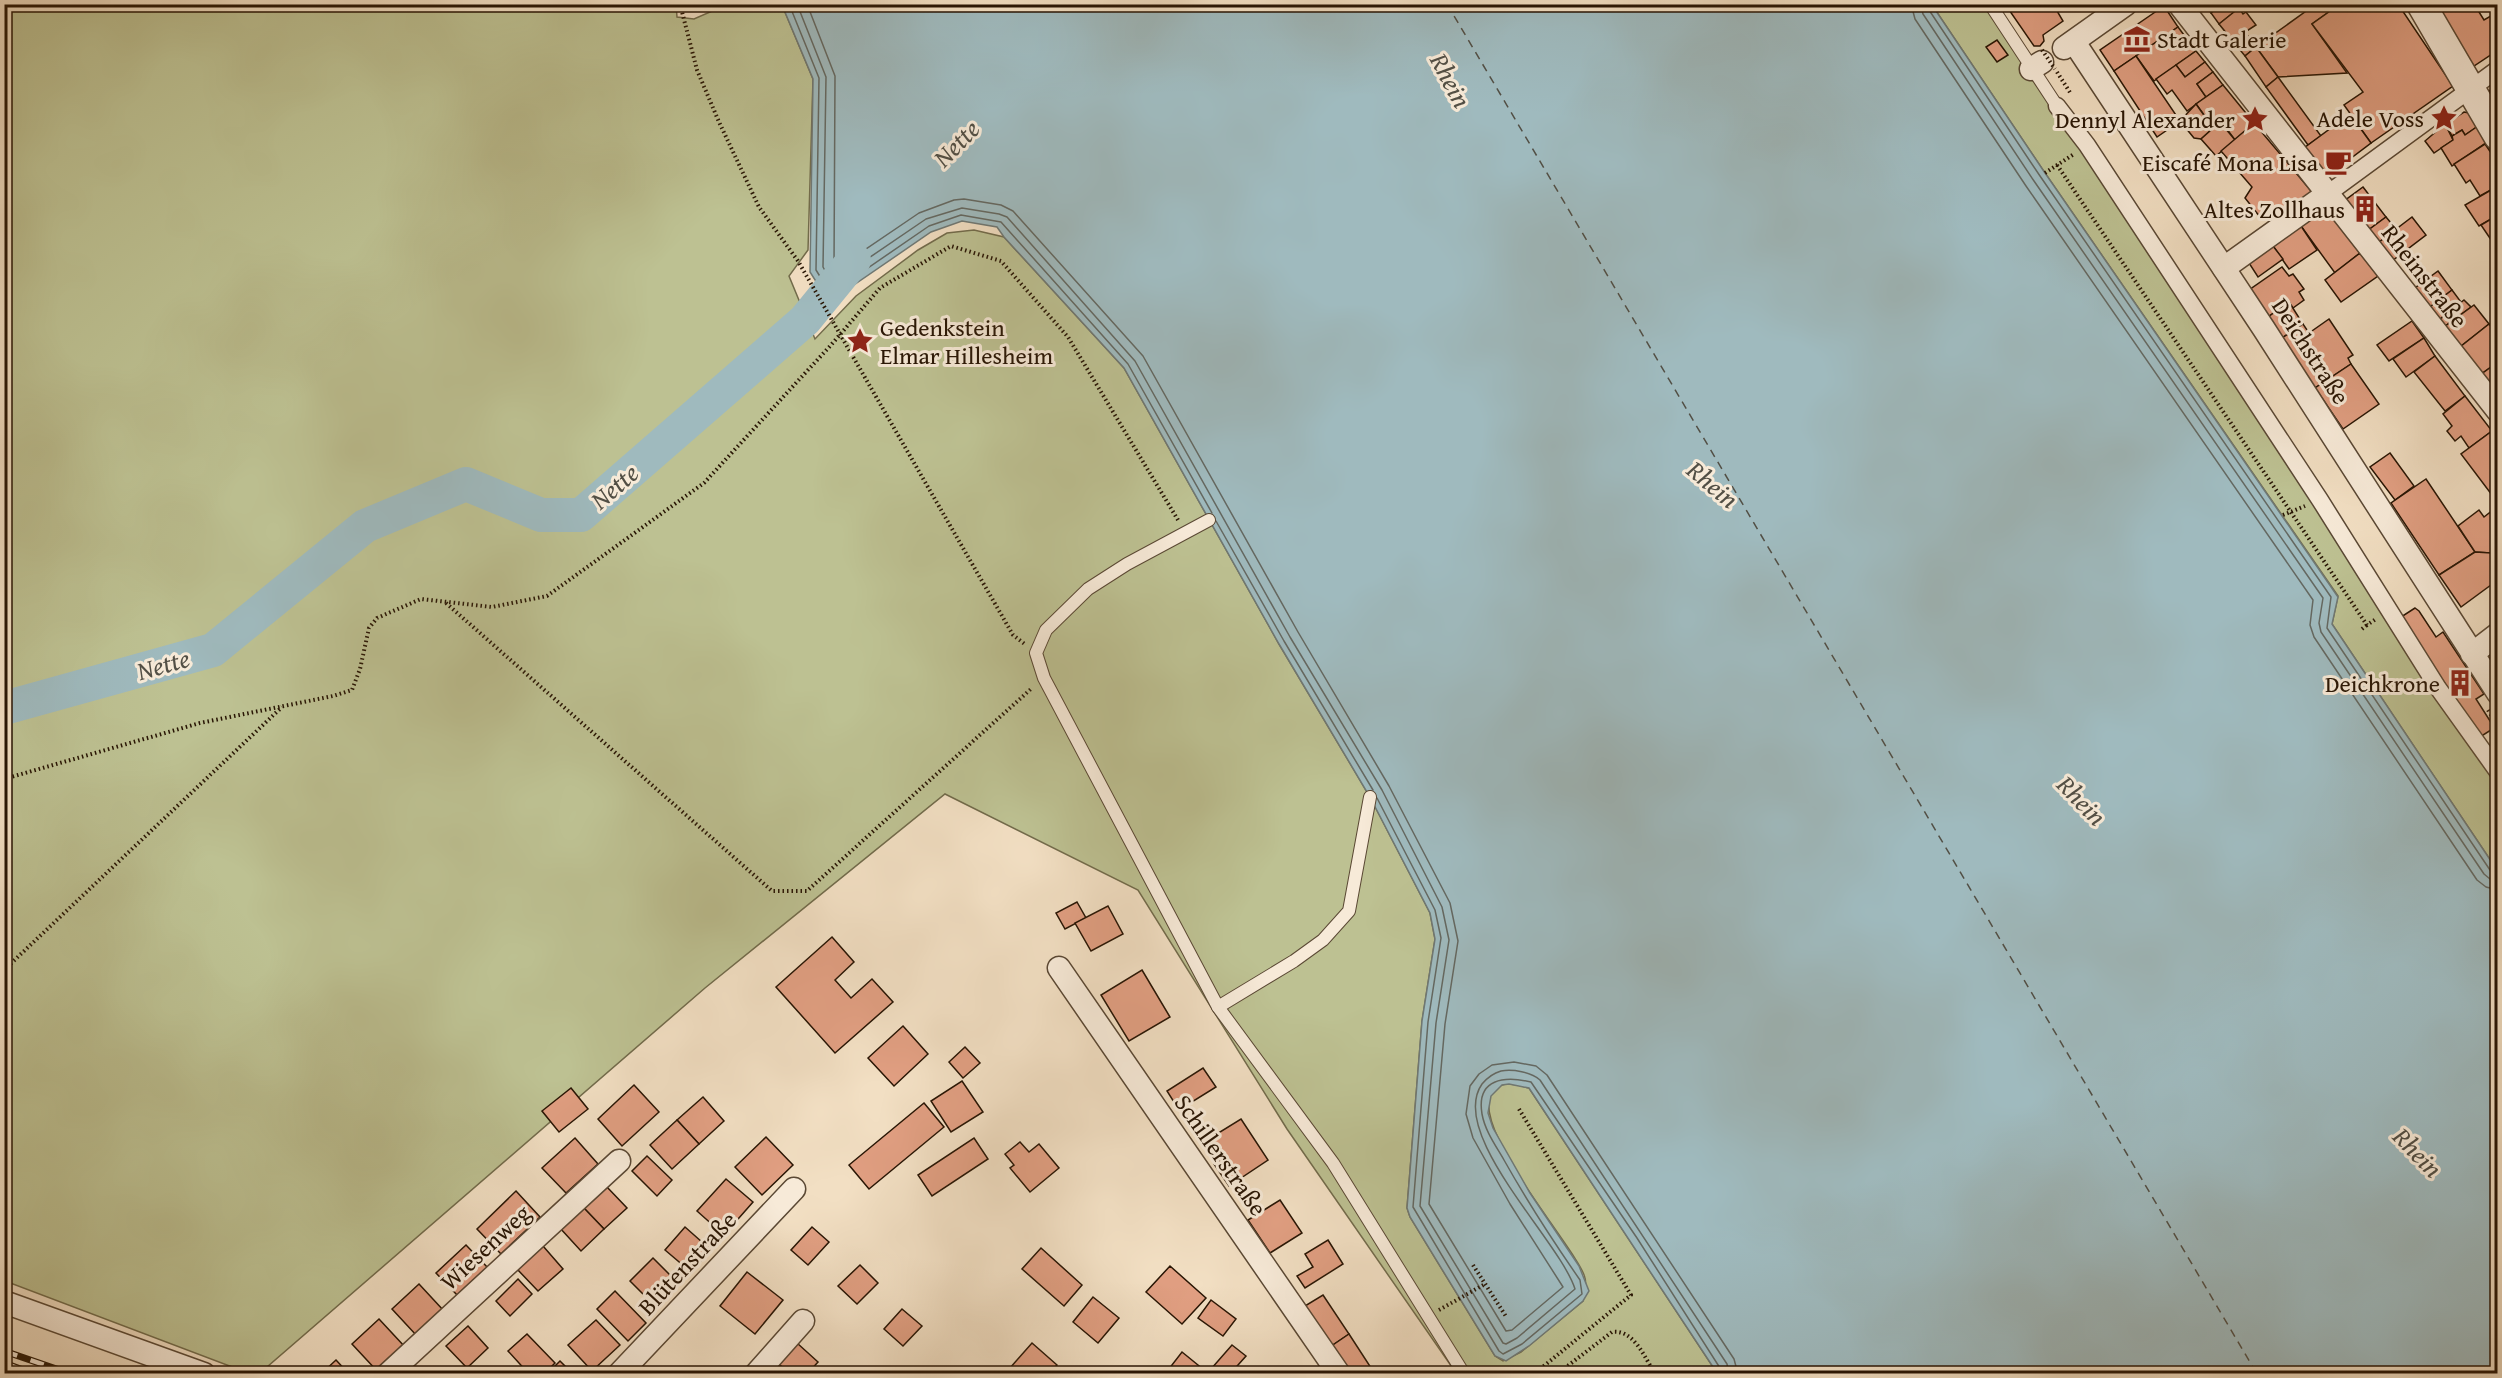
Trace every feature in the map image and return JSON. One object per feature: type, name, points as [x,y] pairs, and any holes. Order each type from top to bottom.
[{"type":"street","name":"Deichstraße","points":[[2126,4],[2069,45],[2224,268],[2498,693]]},
{"type":"street","name":"Rheinstraße","points":[[2179,4],[2326,195],[2498,411]]},
{"type":"street","points":[[2421,4],[2498,136]]},
{"type":"street","points":[[2224,268],[2498,69]]},
{"type":"street","points":[[2057,105],[2087,145],[2320,500],[2438,688],[2498,772]]},
{"type":"street","points":[[2472,654],[2498,634]]},
{"type":"street","name":"Schillerstraße","points":[[1059,968],[1338,1374]]},
{"type":"street","name":"Wiesenweg","points":[[388,1374],[619,1161]]},
{"type":"street","name":"Blütenstraße","points":[[619,1374],[794,1189]]},
{"type":"street","points":[[4,1302],[204,1374]]},
{"type":"street","points":[[756,1374],[803,1321]]},
{"type":"lane","points":[[1990,4],[2042,63],[2057,105]]},
{"type":"lane","points":[[1209,520],[1127,564],[1088,589],[1046,630],[1036,653],[1044,678],[1218,1006],[1333,1163],[1464,1374]]},
{"type":"lane","points":[[1218,1006],[1294,961],[1323,940],[1348,912],[1370,797]]},
{"type":"path","points":[[680,4],[697,70],[759,207],[798,261],[1013,635],[1036,653]]},
{"type":"path","points":[[2045,173],[2087,145]]},
{"type":"path","points":[[2056,165],[2367,625]]},
{"type":"path","points":[[4,779],[200,723],[333,696],[352,690],[360,669],[369,628],[377,618],[421,599],[492,607],[547,596],[704,483],[880,288],[951,246],[1001,261],[1068,338],[1185,532]]},
{"type":"path","points":[[446,602],[771,891],[807,891],[1044,678]]},
{"type":"path","points":[[2362,629],[2389,611]]},
{"type":"path","points":[[4,970],[282,706]]},
{"type":"path","points":[[1518,1110],[1631,1295],[1534,1374]]},
{"type":"path","points":[[1473,1265],[1507,1318]]},
{"type":"path","points":[[1428,1316],[1485,1284]]},
{"type":"path","points":[[1557,1374],[1612,1332],[1618,1331],[1629,1335],[1655,1374]]},
{"type":"green space","points":[[676,4],[677,17],[694,19],[726,5],[782,5],[813,79],[808,250],[789,276],[815,339],[856,296],[918,250],[947,233],[974,230],[1004,237],[1124,368],[1279,644],[1370,797],[1430,913],[1435,939],[1422,1021],[1407,1208],[1410,1217],[1495,1356],[1503,1361],[1521,1352],[1583,1301],[1586,1287],[1585,1278],[1578,1263],[1521,1179],[1503,1148],[1491,1120],[1490,1098],[1502,1085],[1512,1084],[1529,1088],[1717,1373],[1456,1373],[1287,1129],[1138,890],[945,794],[705,988],[260,1373],[248,1373],[5,1281],[4,5]]},
{"type":"green space","points":[[1932,5],[1984,5],[2088,153],[2364,581],[2497,781],[2497,870],[2332,624],[2338,596],[2045,173]]},
{"type":"water","name":"Rhein","points":[[782,5],[1932,5],[2045,173],[2338,597],[2332,624],[2497,870],[2497,1373],[1717,1373],[1529,1088],[1509,1084],[1502,1085],[1491,1096],[1488,1113],[1493,1128],[1530,1193],[1579,1266],[1589,1291],[1583,1301],[1529,1346],[1506,1361],[1495,1356],[1410,1217],[1407,1208],[1422,1021],[1435,939],[1430,913],[1370,797],[1279,644],[1124,368],[997,227],[962,221],[931,232],[829,302],[810,272],[813,79]]},
{"type":"building","points":[[2005,4],[2053,4],[2063,21],[2043,35],[2044,41],[2040,46],[2034,46]]},
{"type":"building","points":[[2204,4],[2222,4],[2211,13]]},
{"type":"building","points":[[2222,4],[2235,4],[2239,8],[2219,24],[2211,13]]},
{"type":"building","points":[[2316,4],[2340,4],[2312,24],[2347,73],[2278,77],[2256,47]]},
{"type":"building","points":[[2340,4],[2398,4],[2453,86],[2371,143],[2344,105],[2363,92],[2312,24]]},
{"type":"building","points":[[2449,4],[2474,4],[2484,20],[2496,13],[2498,50],[2474,66],[2435,12]]},
{"type":"building","points":[[2164,6],[2178,27],[2114,71],[2100,50]]},
{"type":"building","points":[[2239,8],[2243,14],[2246,12],[2256,25],[2245,32],[2256,47],[2245,56],[2219,24]]},
{"type":"building","points":[[2178,27],[2196,51],[2154,81],[2136,56]]},
{"type":"building","points":[[1997,40],[2008,55],[1997,62],[1986,47]]},
{"type":"building","points":[[2256,47],[2278,77],[2266,87],[2245,56]]},
{"type":"building","points":[[2196,51],[2205,62],[2185,77],[2176,65]]},
{"type":"building","points":[[2136,56],[2180,121],[2157,137],[2114,71]]},
{"type":"building","points":[[2205,62],[2213,72],[2197,84],[2206,97],[2187,111],[2172,90],[2167,94],[2156,79],[2176,65],[2185,77]]},
{"type":"building","points":[[2213,72],[2223,85],[2206,97],[2197,84]]},
{"type":"building","points":[[2278,77],[2321,136],[2308,145],[2266,87]]},
{"type":"building","points":[[2223,85],[2254,123],[2235,140],[2218,117],[2210,123],[2196,104]]},
{"type":"building","points":[[2498,85],[2498,120],[2482,96]]},
{"type":"building","points":[[2196,104],[2213,128],[2201,139],[2194,138],[2180,121]]},
{"type":"building","points":[[2464,112],[2469,113],[2478,126],[2465,135],[2462,130],[2452,136],[2445,124]]},
{"type":"building","points":[[2350,114],[2371,143],[2326,177],[2304,148]]},
{"type":"building","points":[[2220,122],[2235,140],[2216,156],[2201,139]]},
{"type":"building","points":[[2254,123],[2312,192],[2273,225],[2264,214],[2260,217],[2245,198],[2252,187],[2221,151]]},
{"type":"building","points":[[2445,124],[2453,140],[2434,153],[2425,141]]},
{"type":"building","points":[[2478,126],[2487,142],[2452,166],[2441,148],[2453,140],[2452,136],[2462,130],[2465,135]]},
{"type":"building","points":[[2485,144],[2498,163],[2498,186],[2480,196],[2470,180],[2466,183],[2454,164]]},
{"type":"building","points":[[2498,186],[2498,215],[2479,226],[2465,205]]},
{"type":"building","name":"Altes Zollhaus","points":[[2363,187],[2386,217],[2367,231],[2344,201]]},
{"type":"building","points":[[2326,209],[2360,253],[2335,273],[2301,226]]},
{"type":"building","points":[[2498,215],[2498,250],[2481,225]]},
{"type":"building","points":[[2386,217],[2396,229],[2378,243],[2367,231]]},
{"type":"building","points":[[2412,217],[2426,235],[2392,261],[2378,243]]},
{"type":"building","points":[[2301,226],[2317,250],[2289,269],[2273,246]]},
{"type":"building","points":[[2273,246],[2283,259],[2258,277],[2249,263]]},
{"type":"building","points":[[2360,253],[2378,276],[2341,302],[2325,280]]},
{"type":"building","points":[[2282,267],[2289,276],[2293,274],[2304,289],[2299,292],[2304,300],[2293,308],[2289,302],[2268,317],[2249,290]]},
{"type":"building","points":[[2438,271],[2452,290],[2430,307],[2415,288]]},
{"type":"building","points":[[2452,290],[2461,302],[2439,320],[2430,307]]},
{"type":"building","points":[[2464,300],[2471,307],[2444,327],[2439,320]]},
{"type":"building","points":[[2289,302],[2303,324],[2282,338],[2268,317]]},
{"type":"building","points":[[2474,305],[2489,324],[2460,347],[2444,327]]},
{"type":"building","points":[[2329,319],[2353,355],[2348,358],[2351,364],[2315,388],[2282,338],[2303,324],[2309,333]]},
{"type":"building","points":[[2412,321],[2424,338],[2389,361],[2377,345]]},
{"type":"building","points":[[2489,324],[2498,335],[2498,362],[2480,375],[2460,347]]},
{"type":"building","points":[[2424,338],[2435,356],[2406,377],[2393,359]]},
{"type":"building","points":[[2435,356],[2465,396],[2445,411],[2414,372]]},
{"type":"building","points":[[2498,362],[2498,397],[2480,375]]},
{"type":"building","points":[[2351,364],[2379,404],[2343,429],[2315,388]]},
{"type":"building","points":[[2465,396],[2492,431],[2469,448],[2461,436],[2455,441],[2447,431],[2452,426],[2443,414]]},
{"type":"building","points":[[2492,431],[2498,438],[2498,503],[2461,454]]},
{"type":"building","points":[[2390,453],[2414,486],[2395,500],[2370,467]]},
{"type":"building","points":[[2426,479],[2475,552],[2439,575],[2391,503]]},
{"type":"building","points":[[2498,506],[2498,547],[2491,553],[2475,552],[2458,526],[2479,510],[2484,517]]},
{"type":"building","points":[[2498,547],[2498,594],[2491,585],[2461,607],[2439,575],[2475,552],[2491,553]]},
{"type":"building","name":"Deichkrone","points":[[2415,608],[2436,637],[2443,632],[2484,694],[2476,699],[2492,724],[2491,730],[2480,737],[2401,617]]},
{"type":"building","points":[[1077,902],[1086,918],[1065,929],[1056,913]]},
{"type":"building","points":[[1108,906],[1123,934],[1091,951],[1075,923]]},
{"type":"building","points":[[832,937],[854,962],[835,980],[851,998],[872,979],[893,1002],[835,1053],[776,987]]},
{"type":"building","points":[[1142,970],[1170,1017],[1129,1041],[1101,995]]},
{"type":"building","points":[[903,1026],[928,1054],[894,1086],[868,1058]]},
{"type":"building","points":[[965,1047],[980,1063],[963,1078],[949,1062]]},
{"type":"building","points":[[1203,1068],[1216,1087],[1179,1110],[1167,1091]]},
{"type":"building","points":[[962,1081],[983,1112],[951,1132],[931,1101]]},
{"type":"building","points":[[634,1085],[659,1112],[622,1146],[598,1119]]},
{"type":"building","points":[[571,1088],[588,1109],[559,1132],[542,1111]]},
{"type":"building","points":[[703,1097],[724,1121],[699,1144],[677,1120]]},
{"type":"building","points":[[924,1103],[944,1127],[869,1189],[849,1165]]},
{"type":"building","points":[[1241,1119],[1268,1160],[1229,1186],[1214,1164],[1220,1160],[1207,1140]]},
{"type":"building","points":[[677,1120],[699,1144],[672,1169],[650,1145]]},
{"type":"building","points":[[766,1137],[793,1165],[762,1195],[735,1167]]},
{"type":"building","points":[[575,1138],[598,1164],[566,1193],[542,1168]]},
{"type":"building","points":[[974,1138],[988,1159],[932,1196],[918,1175]]},
{"type":"building","points":[[1020,1142],[1029,1152],[1039,1144],[1059,1168],[1030,1192],[1010,1168],[1014,1165],[1005,1154]]},
{"type":"building","points":[[647,1156],[672,1180],[657,1196],[632,1171]]},
{"type":"building","points":[[726,1179],[753,1202],[724,1235],[697,1211]]},
{"type":"building","points":[[606,1186],[627,1208],[604,1229],[583,1207]]},
{"type":"building","points":[[516,1191],[540,1217],[501,1254],[477,1229]]},
{"type":"building","points":[[1280,1200],[1302,1233],[1270,1253],[1248,1220]]},
{"type":"building","points":[[583,1207],[604,1229],[581,1251],[560,1228]]},
{"type":"building","points":[[685,1227],[711,1250],[691,1272],[665,1250]]},
{"type":"building","points":[[812,1227],[829,1242],[808,1265],[791,1250]]},
{"type":"building","points":[[1328,1240],[1343,1264],[1305,1288],[1297,1276],[1313,1267],[1305,1254]]},
{"type":"building","points":[[466,1245],[488,1268],[458,1296],[436,1273]]},
{"type":"building","points":[[543,1246],[563,1269],[538,1291],[517,1269]]},
{"type":"building","points":[[1041,1248],[1082,1285],[1064,1306],[1022,1269]]},
{"type":"building","points":[[653,1258],[679,1284],[656,1307],[630,1281]]},
{"type":"building","points":[[860,1265],[878,1283],[857,1304],[838,1286]]},
{"type":"building","points":[[1170,1266],[1206,1298],[1182,1324],[1146,1292]]},
{"type":"building","points":[[747,1272],[783,1300],[755,1334],[720,1306]]},
{"type":"building","points":[[518,1279],[532,1294],[510,1316],[496,1301]]},
{"type":"building","points":[[419,1284],[444,1311],[417,1336],[392,1309]]},
{"type":"building","points":[[615,1291],[646,1323],[628,1341],[597,1309]]},
{"type":"building","points":[[1323,1295],[1349,1334],[1327,1349],[1300,1309]]},
{"type":"building","points":[[1093,1297],[1119,1318],[1098,1343],[1073,1322]]},
{"type":"building","points":[[1211,1300],[1236,1319],[1223,1336],[1198,1318]]},
{"type":"building","points":[[902,1309],[922,1326],[903,1346],[884,1329]]},
{"type":"building","points":[[379,1319],[405,1347],[378,1372],[352,1344]]},
{"type":"building","points":[[596,1320],[620,1345],[592,1371],[568,1345]]},
{"type":"building","points":[[468,1326],[488,1348],[467,1368],[446,1346]]},
{"type":"building","points":[[527,1334],[555,1363],[544,1374],[529,1374],[508,1351]]},
{"type":"building","points":[[1349,1334],[1375,1374],[1343,1374],[1327,1349]]},
{"type":"building","points":[[797,1343],[818,1362],[807,1374],[789,1374],[778,1363]]},
{"type":"building","points":[[1032,1343],[1057,1365],[1049,1374],[1017,1374],[1010,1368]]},
{"type":"building","points":[[1232,1345],[1246,1356],[1230,1374],[1215,1374],[1211,1369]]},
{"type":"building","points":[[1182,1352],[1209,1374],[1165,1374]]},
{"type":"building","points":[[336,1360],[349,1374],[321,1374]]},
{"type":"building","points":[[560,1361],[573,1374],[547,1374]]},
{"type":"waterway","name":"Nette","points":[[4,708],[213,650],[365,526],[466,484],[541,515],[581,515],[805,320],[854,260]]},
{"type":"ferry route","points":[[1447,4],[2257,1374]]},
{"type":"railway","points":[[4,1351],[71,1374]]},
{"type":"railway","points":[[4,1363],[34,1374]]},
{"type":"place","name":"Stadt Galerie","points":[[2137,39]]},
{"type":"place","name":"Adele Voss","points":[[2444,118]]},
{"type":"place","name":"Dennyl Alexander","points":[[2255,119]]},
{"type":"place","name":"Eiscafé Mona Lisa","points":[[2338,162]]},
{"type":"place","name":"Altes Zollhaus","points":[[2365,209]]},
{"type":"place","name":"Gedenkstein Elmar Hillesheim","points":[[860,341]]},
{"type":"place","name":"Deichkrone","points":[[2460,683]]}]
